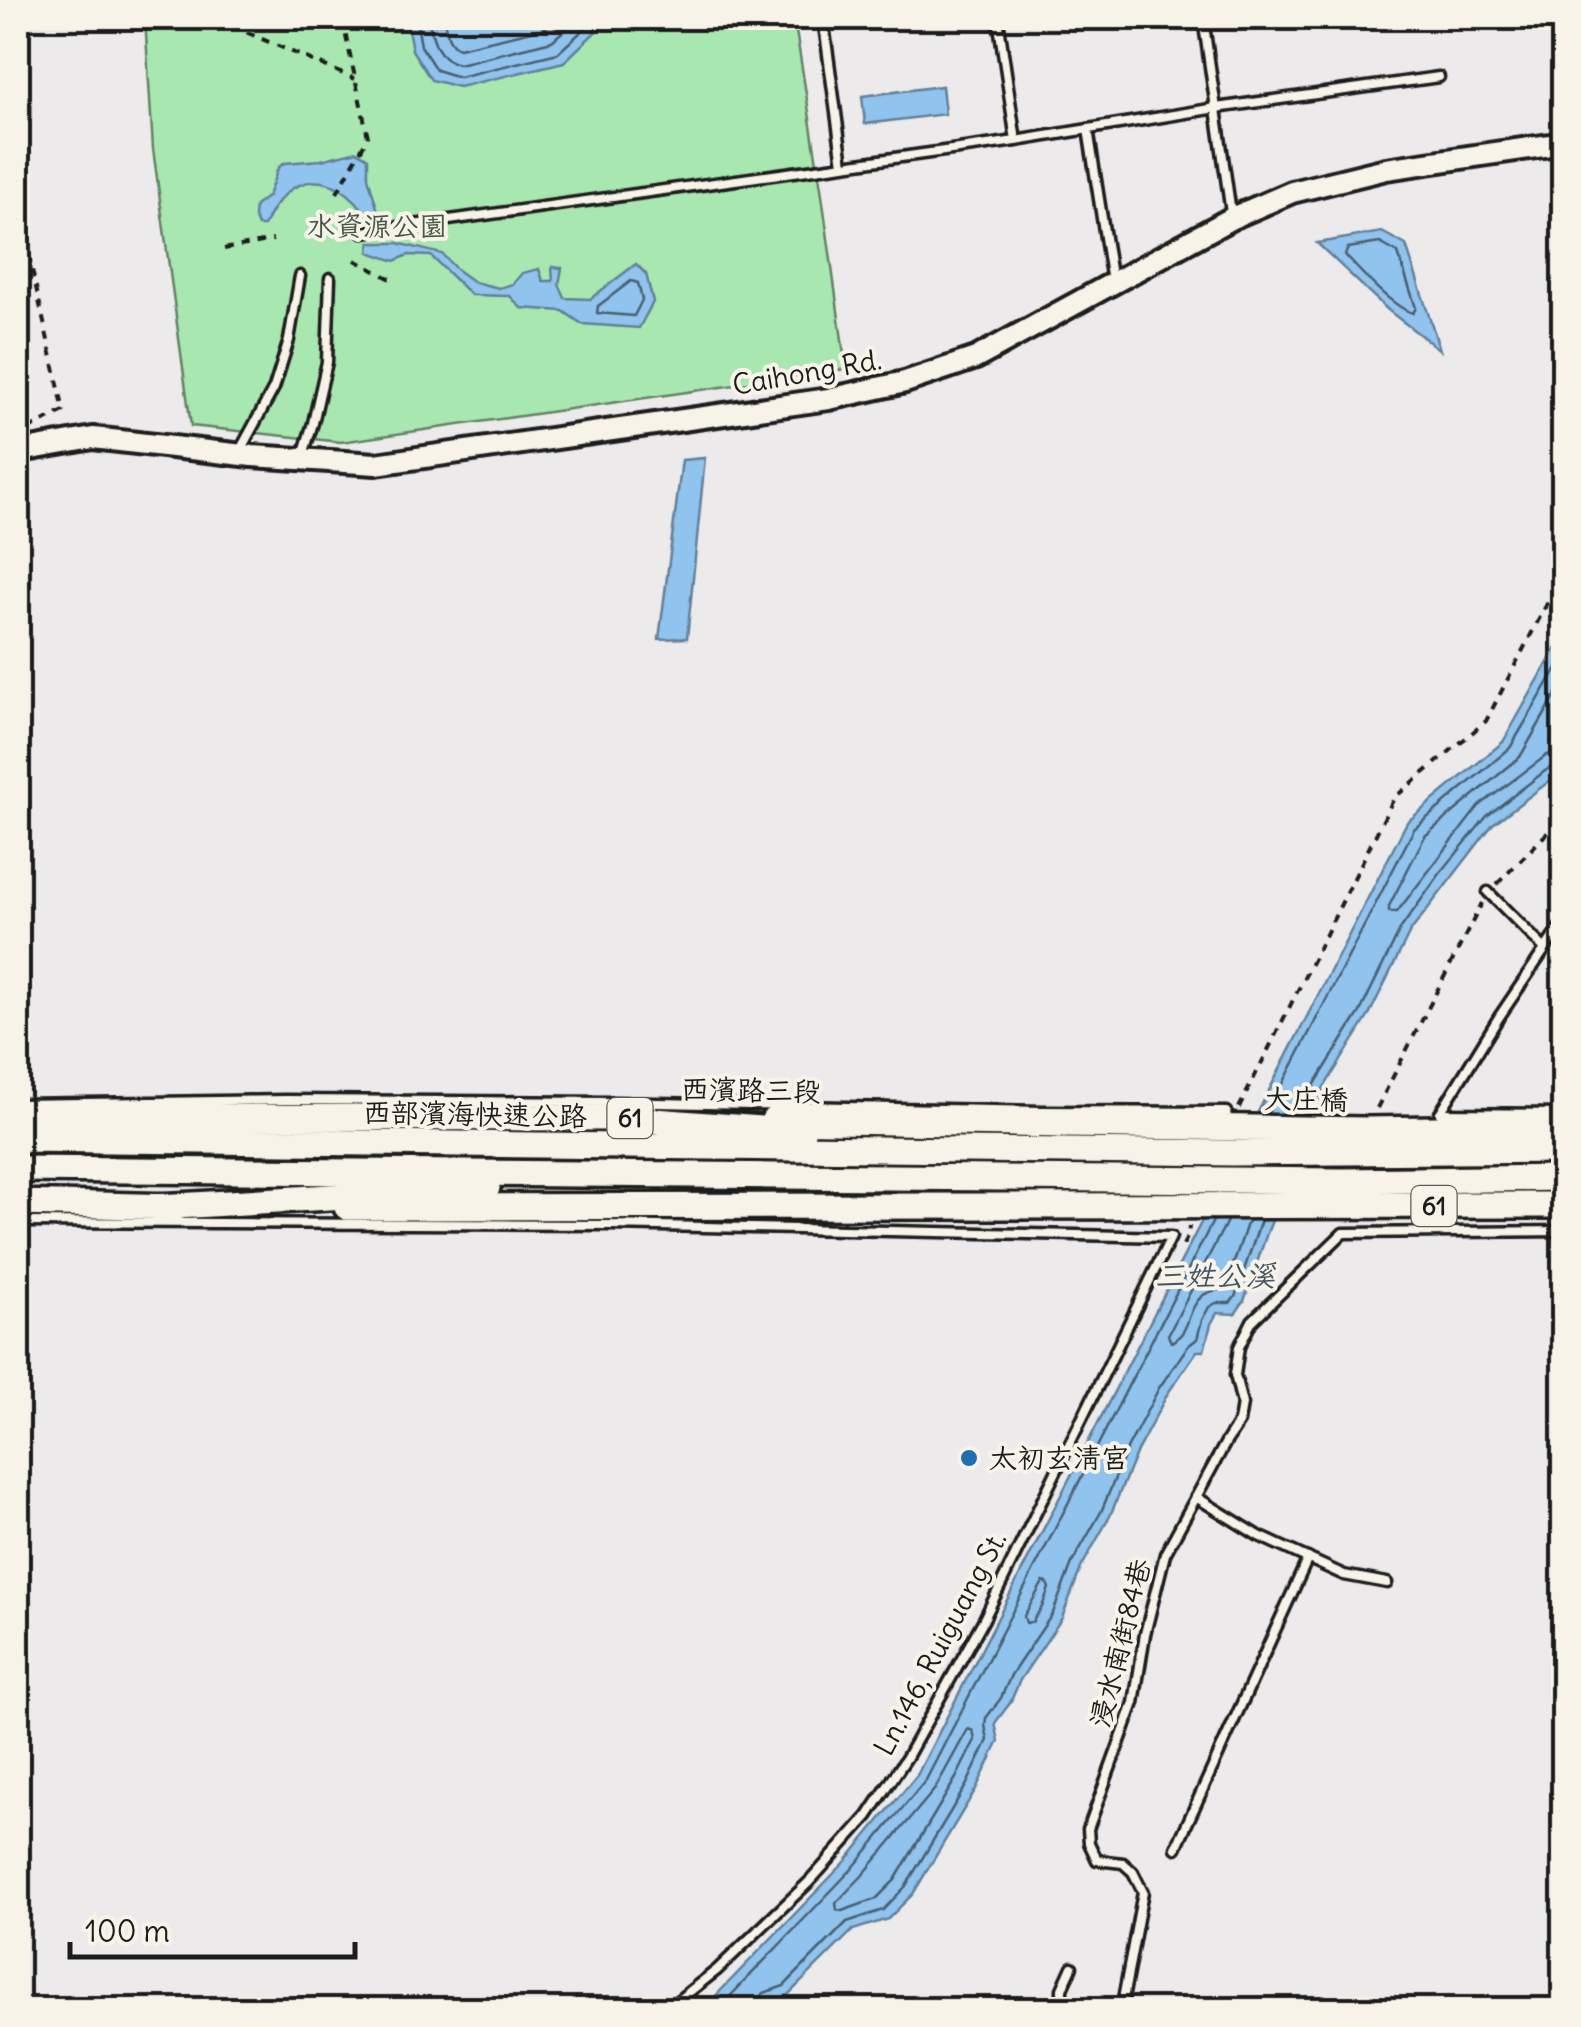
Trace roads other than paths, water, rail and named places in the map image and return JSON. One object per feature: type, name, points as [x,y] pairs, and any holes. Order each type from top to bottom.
[{"type":"main road","name":"西濱路三段","points":[[18,1117],[1235,1120]]},
{"type":"main road","points":[[615,1118],[1042,1150]]},
{"type":"main road","name":"大庄橋","points":[[1235,1120],[1368,1127],[1564,1127]]},
{"type":"main road","name":"西部濱海快速公路","points":[[18,1139],[1233,1153]]},
{"type":"main road","name":"大庄橋","points":[[1233,1153],[1564,1150]]},
{"type":"main road","name":"西部濱海快速公路","points":[[18,1169],[1220,1180],[1564,1178]]},
{"type":"main road","points":[[158,1207],[722,1175]]},
{"type":"main road","name":"61","points":[[18,1203],[158,1207],[1564,1205]]},
{"type":"street","name":"Caihong Rd.","points":[[18,454],[93,438],[237,455],[376,464],[830,400],[905,382],[976,358],[1232,218],[1292,192],[1386,169],[1564,143]]},
{"type":"lane","points":[[823,18],[844,164]]},
{"type":"lane","points":[[998,18],[1016,141]]},
{"type":"lane","points":[[1203,18],[1232,218]]},
{"type":"lane","points":[[363,232],[1016,141],[1439,77]]},
{"type":"lane","points":[[1088,129],[1112,282]]},
{"type":"lane","points":[[237,455],[274,388],[289,340],[300,276]]},
{"type":"lane","points":[[301,460],[328,362],[330,278]]},
{"type":"lane","points":[[1488,892],[1545,949]]},
{"type":"lane","points":[[1564,921],[1440,1113],[1564,1114]]},
{"type":"lane","name":"西濱路三段","points":[[18,1104],[285,1100],[553,1102],[1025,1111],[1235,1120]]},
{"type":"lane","name":"Ln.146, Ruiguang St.","points":[[18,1222],[610,1225],[1170,1237],[984,1619],[907,1757],[868,1816],[810,1881],[717,1970],[666,2010]]},
{"type":"lane","name":"浸水南街84巷","points":[[1121,2010],[1143,1892],[1123,1862],[1098,1860],[1089,1843],[1088,1828],[1134,1703],[1165,1554],[1240,1422],[1242,1404],[1235,1374],[1239,1347],[1252,1321],[1342,1233],[1564,1231]]},
{"type":"lane","points":[[1196,1497],[1259,1536],[1344,1575],[1387,1582]]},
{"type":"lane","points":[[1176,1848],[1308,1558]]},
{"type":"lane","points":[[1062,2010],[1062,1988],[1072,1967]]},
{"type":"water","points":[[406,18],[610,18],[564,62],[459,87],[431,80],[412,50]]},
{"type":"water","points":[[942,86],[945,114],[865,124],[862,96]]},
{"type":"water","points":[[357,151],[368,158],[368,177],[377,208],[369,218],[342,190],[313,182],[286,194],[264,226],[258,226],[255,206],[268,196],[278,168],[284,163],[321,160]]},
{"type":"water","points":[[1382,232],[1406,245],[1440,350],[1389,311],[1317,243]]},
{"type":"water","points":[[370,243],[398,243],[442,254],[474,282],[499,288],[513,284],[522,273],[539,269],[543,281],[553,281],[552,267],[562,268],[559,284],[565,298],[590,299],[636,264],[646,274],[653,302],[639,328],[582,324],[563,311],[521,308],[510,296],[471,295],[431,256],[408,255],[395,261],[369,252]]},
{"type":"water","points":[[705,458],[687,638],[659,639],[682,460]]},
{"type":"water","name":"三姓公溪","points":[[1563,636],[1563,771],[1493,824],[1410,932],[1368,1017],[1323,1089],[1244,1301],[1235,1314],[1217,1313],[1204,1351],[1197,1351],[1168,1393],[1081,1568],[1062,1618],[995,1723],[999,1741],[976,1789],[913,1894],[888,1919],[853,1930],[788,1995],[771,2000],[762,2009],[702,2010],[845,1862],[917,1775],[1407,822],[1503,742]]},
{"type":"place","name":"太初玄清宮","points":[[969,1458]]},
{"type":"park label","name":"水資源公園","points":[[377,226]]}]
